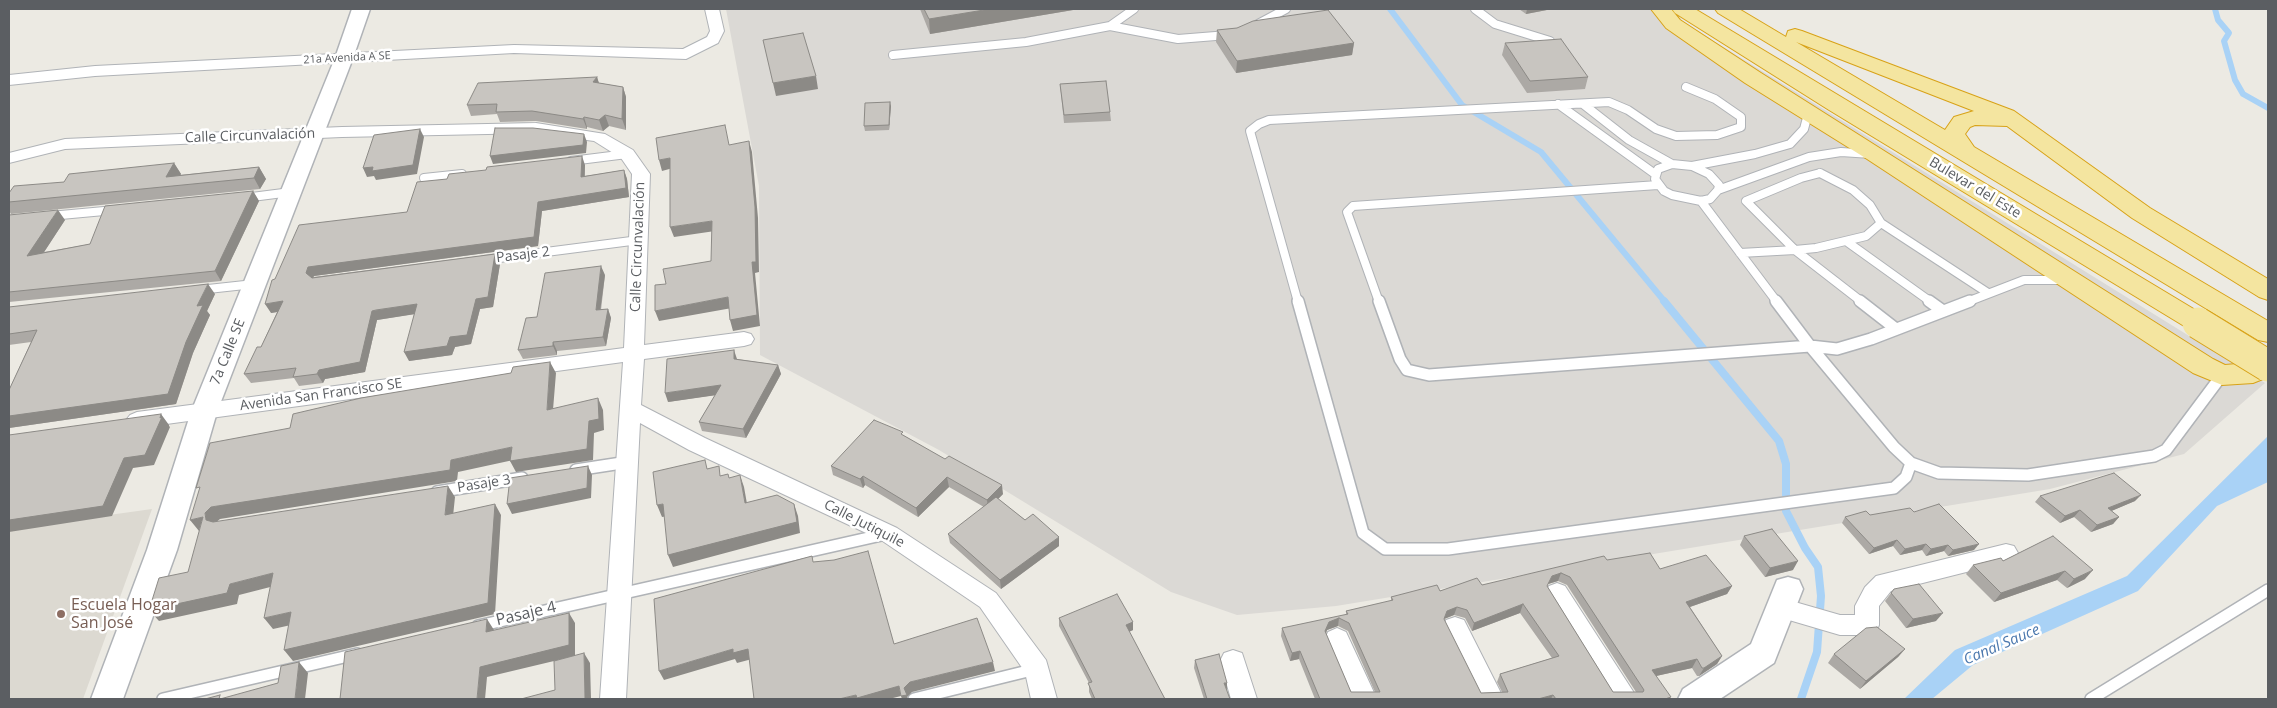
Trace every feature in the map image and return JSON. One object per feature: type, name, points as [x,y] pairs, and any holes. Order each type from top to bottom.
[{"type":"highway","points":[[1661,9],[1673,24],[1808,114],[1875,154],[2203,366],[2222,375],[2253,373],[2268,365]]},
{"type":"highway","name":"Bulevar del Este","points":[[1682,9],[2268,365]]},
{"type":"highway","points":[[1726,9],[2006,116],[2027,129],[2141,213],[2268,291]]},
{"type":"highway","name":"Bulevar del Este","points":[[1726,9],[2268,333]]},
{"type":"highway","points":[[1768,62],[1820,88],[1983,182],[2000,186],[2023,185]]},
{"type":"highway","points":[[1964,150],[1954,134],[1962,122],[1973,118],[2000,121],[2027,129]]},
{"type":"highway","points":[[1875,154],[1917,167],[2102,278],[2134,284]]},
{"type":"street","name":"7a Calle SE","points":[[107,699],[162,550],[204,412],[291,192],[312,133],[344,58],[361,9]]},
{"type":"street","name":"21a Avenida A SE","points":[[9,80],[95,70],[514,49],[686,54],[713,40],[717,31],[712,9]]},
{"type":"street","name":"Calle Circunvalación","points":[[9,158],[65,144],[312,133],[536,128],[599,138],[627,154],[641,174],[634,354],[629,408],[628,462],[618,593],[613,699]]},
{"type":"street","name":"Avenida San Francisco SE","points":[[116,423],[744,339]]},
{"type":"street","name":"Calle Jutiquile","points":[[629,408],[697,444],[889,534],[988,600],[1037,668],[1044,699]]},
{"type":"street","points":[[1694,699],[1763,653],[1791,604],[1840,625],[1868,625],[1867,606],[1873,594],[1884,583],[2006,553]]},
{"type":"street","points":[[1557,593],[1625,699]]},
{"type":"street","points":[[1455,627],[1491,699]]},
{"type":"street","points":[[1337,639],[1364,699]]},
{"type":"street","points":[[1233,661],[1244,699]]},
{"type":"lane","points":[[1110,26],[1134,9]]},
{"type":"lane","points":[[1251,27],[1286,9]]},
{"type":"lane","points":[[1475,9],[1495,24],[1550,41]]},
{"type":"lane","points":[[893,55],[1026,42],[1110,26],[1178,39],[1235,34]]},
{"type":"lane","points":[[1686,87],[1715,99],[1741,117],[1741,127],[1717,135],[1676,136],[1656,129],[1628,110],[1609,102],[1269,120],[1259,124],[1250,131],[1363,533],[1385,549],[1448,549],[1894,488],[1906,477],[1911,463]]},
{"type":"lane","points":[[1558,104],[1580,118],[1655,174],[1658,185]]},
{"type":"lane","points":[[1583,104],[1629,140],[1672,164],[1692,166],[1755,154],[1790,144],[1804,129],[1808,114]]},
{"type":"lane","points":[[1875,154],[1841,152],[1809,157],[1718,190],[1710,199],[1701,201],[1676,197],[1658,185],[1354,206],[1347,212],[1400,359],[1407,370],[1428,375],[1810,346],[1837,349],[1896,330],[2024,280],[2046,278],[2069,281]]},
{"type":"lane","points":[[559,162],[627,154]]},
{"type":"lane","points":[[1655,174],[1658,169],[1672,164]]},
{"type":"lane","points":[[1692,166],[1715,179],[1718,190]]},
{"type":"lane","points":[[424,178],[472,173]]},
{"type":"lane","points":[[1896,330],[1795,250],[1746,201],[1801,178],[1820,173],[1853,190],[1870,205],[1881,223],[1988,293]]},
{"type":"lane","points":[[237,198],[291,192]]},
{"type":"lane","points":[[1701,201],[1810,346],[1894,447],[1911,463],[1939,473],[2028,475],[2154,456],[2166,450],[2222,375]]},
{"type":"lane","points":[[39,218],[128,209]]},
{"type":"lane","points":[[1740,253],[1816,248],[1866,236],[1881,223]]},
{"type":"lane","name":"Pasaje 2","points":[[473,261],[639,240]]},
{"type":"lane","points":[[1846,241],[1943,311]]},
{"type":"lane","points":[[186,291],[255,284]]},
{"type":"lane","points":[[560,472],[628,462]]},
{"type":"lane","name":"Pasaje 3","points":[[424,494],[531,477]]},
{"type":"lane","name":"Pasaje 4","points":[[463,629],[889,534]]},
{"type":"lane","points":[[2091,699],[2268,590]]},
{"type":"lane","points":[[164,699],[366,652]]},
{"type":"lane","points":[[914,699],[1037,668]]},
{"type":"shaded area","points":[[726,9],[1662,9],[2265,383],[2184,454],[2050,489],[1336,606],[1237,615],[1171,592],[939,450],[760,355],[759,186]]},
{"type":"shaded area","name":"Escuela Hogar San José","points":[[152,509],[83,699],[9,699],[9,529]]},
{"type":"water","points":[[2268,436],[2268,482],[2217,506],[2138,591],[1973,665],[1932,699],[1904,699],[1955,650],[2127,576]]},
{"type":"building","points":[[924,9],[990,9],[929,19]]},
{"type":"building","points":[[1328,10],[1354,43],[1237,61],[1217,30],[1237,28],[1253,21]]},
{"type":"building","points":[[803,33],[816,76],[773,83],[763,40]]},
{"type":"building","points":[[1561,39],[1588,77],[1530,81],[1505,43]]},
{"type":"building","points":[[597,77],[593,82],[623,87],[622,119],[605,115],[599,120],[532,111],[496,112],[497,104],[467,105],[478,83]]},
{"type":"building","points":[[1106,81],[1110,112],[1064,115],[1060,84]]},
{"type":"building","points":[[890,102],[889,125],[864,126],[865,103]]},
{"type":"building","points":[[725,125],[729,145],[749,141],[755,207],[756,262],[752,262],[757,315],[730,320],[728,297],[655,311],[655,285],[666,284],[663,269],[711,261],[712,221],[670,227],[670,158],[659,160],[656,138]]},
{"type":"building","points":[[495,128],[533,128],[584,134],[583,145],[490,156]]},
{"type":"building","points":[[420,129],[413,165],[372,171],[373,167],[363,168],[374,135]]},
{"type":"building","points":[[582,156],[581,177],[624,170],[626,188],[538,202],[534,237],[308,267],[306,273],[312,278],[495,254],[488,297],[476,299],[467,335],[450,337],[447,346],[404,352],[417,304],[376,310],[372,311],[360,362],[319,370],[317,374],[293,377],[296,368],[244,374],[257,347],[261,347],[283,301],[265,304],[272,280],[275,279],[299,225],[407,212],[417,182],[447,179],[449,174],[486,170],[487,167]]},
{"type":"building","points":[[174,163],[166,177],[259,167],[254,178],[9,202],[9,193],[14,186],[64,182],[69,174]]},
{"type":"building","points":[[253,191],[215,271],[9,292],[9,215],[58,210],[27,256],[90,244],[105,206]]},
{"type":"building","points":[[601,266],[596,310],[608,309],[603,337],[553,342],[553,346],[518,350],[526,318],[537,317],[545,273]]},
{"type":"building","points":[[208,284],[197,306],[203,305],[186,342],[168,394],[9,416],[9,390],[37,330],[9,334],[9,307]]},
{"type":"building","points":[[734,350],[734,359],[778,365],[743,429],[699,422],[721,385],[665,393],[667,359]]},
{"type":"building","points":[[550,362],[547,410],[598,398],[599,419],[589,421],[587,449],[510,461],[512,447],[451,460],[450,470],[211,507],[205,513],[206,520],[213,522],[448,486],[445,515],[495,504],[488,603],[284,650],[291,612],[264,618],[273,573],[230,584],[227,593],[149,610],[159,578],[188,572],[203,517],[190,520],[200,487],[196,488],[210,443],[290,428],[293,414],[361,398],[511,373],[513,367]]},
{"type":"building","points":[[161,414],[160,418],[162,417],[145,455],[124,458],[103,506],[9,520],[9,435]]},
{"type":"building","points":[[874,420],[903,432],[901,434],[945,459],[949,456],[1002,485],[987,500],[947,477],[916,508],[863,476],[860,479],[831,466]]},
{"type":"building","points":[[705,460],[707,469],[719,466],[720,476],[728,474],[729,478],[740,475],[745,503],[777,495],[794,504],[797,522],[668,555],[663,504],[657,505],[653,472]]},
{"type":"building","points":[[588,466],[587,488],[507,504],[510,478]]},
{"type":"building","points":[[2114,473],[2141,495],[2108,508],[2119,517],[2097,525],[2080,510],[2065,516],[2040,496]]},
{"type":"building","points":[[996,497],[1025,520],[1033,514],[1059,537],[1000,580],[948,534]]},
{"type":"building","points":[[1939,504],[1979,544],[1953,550],[1948,545],[1931,549],[1926,544],[1905,549],[1897,540],[1874,548],[1845,517],[1866,511],[1870,515],[1910,508],[1914,512]]},
{"type":"building","points":[[1772,529],[1798,561],[1770,568],[1744,536]]},
{"type":"building","points":[[2053,536],[2093,570],[2074,579],[2065,571],[2001,593],[1973,565],[2001,558],[2003,561]]},
{"type":"building","points":[[868,551],[894,644],[977,618],[993,662],[910,682],[904,688],[907,695],[901,696],[899,686],[857,698],[856,695],[839,699],[754,699],[748,649],[733,653],[733,649],[659,671],[654,599],[812,556],[813,562],[834,560]]},
{"type":"building","points":[[1650,553],[1660,569],[1706,555],[1732,586],[1686,602],[1722,656],[1704,668],[1702,668],[1697,659],[1652,670],[1671,697],[1665,699],[1556,699],[1553,695],[1538,699],[1320,699],[1300,651],[1292,653],[1282,628],[1348,614],[1346,611],[1393,600],[1391,597],[1437,585],[1440,591],[1477,578],[1482,585],[1604,556],[1607,560]],"holes":[[[1561,573],[1570,577],[1644,690],[1643,692],[1613,692],[1547,586],[1552,576]],[[1523,604],[1559,656],[1500,674],[1508,692],[1481,693],[1444,619],[1447,611],[1457,607],[1467,610],[1474,623]],[[1339,618],[1349,623],[1380,692],[1351,692],[1325,631],[1329,622]]]},
{"type":"building","points":[[1919,584],[1943,613],[1913,619],[1891,593],[1894,589]]},
{"type":"building","points":[[1117,594],[1133,622],[1126,625],[1165,699],[1095,699],[1088,683],[1092,682],[1059,618]]},
{"type":"building","points":[[569,613],[569,645],[480,667],[477,699],[340,699],[345,652],[487,619],[486,632]]},
{"type":"building","points":[[1877,627],[1905,649],[1866,681],[1834,654],[1866,628]]},
{"type":"building","points":[[584,653],[585,699],[521,699],[555,690],[554,661]]},
{"type":"building","points":[[1219,654],[1227,683],[1224,683],[1230,699],[1207,699],[1195,660]]},
{"type":"building","points":[[299,662],[295,699],[220,699],[278,683],[281,666]]},
{"type":"building","points":[[220,695],[219,699],[205,699]]},
{"type":"waterway","points":[[1390,9],[1462,105],[1541,152],[1665,302]]},
{"type":"waterway","name":"Canal Sauce","points":[[2215,9],[2218,20],[2229,33],[2224,41],[2235,80],[2243,94],[2268,108]]},
{"type":"waterway","points":[[1664,301],[1779,441],[1786,464],[1786,511],[1805,548],[1818,567],[1821,596],[1817,652],[1801,699]]},
{"type":"place","name":"Escuela Hogar San José","points":[[61,614]]}]
